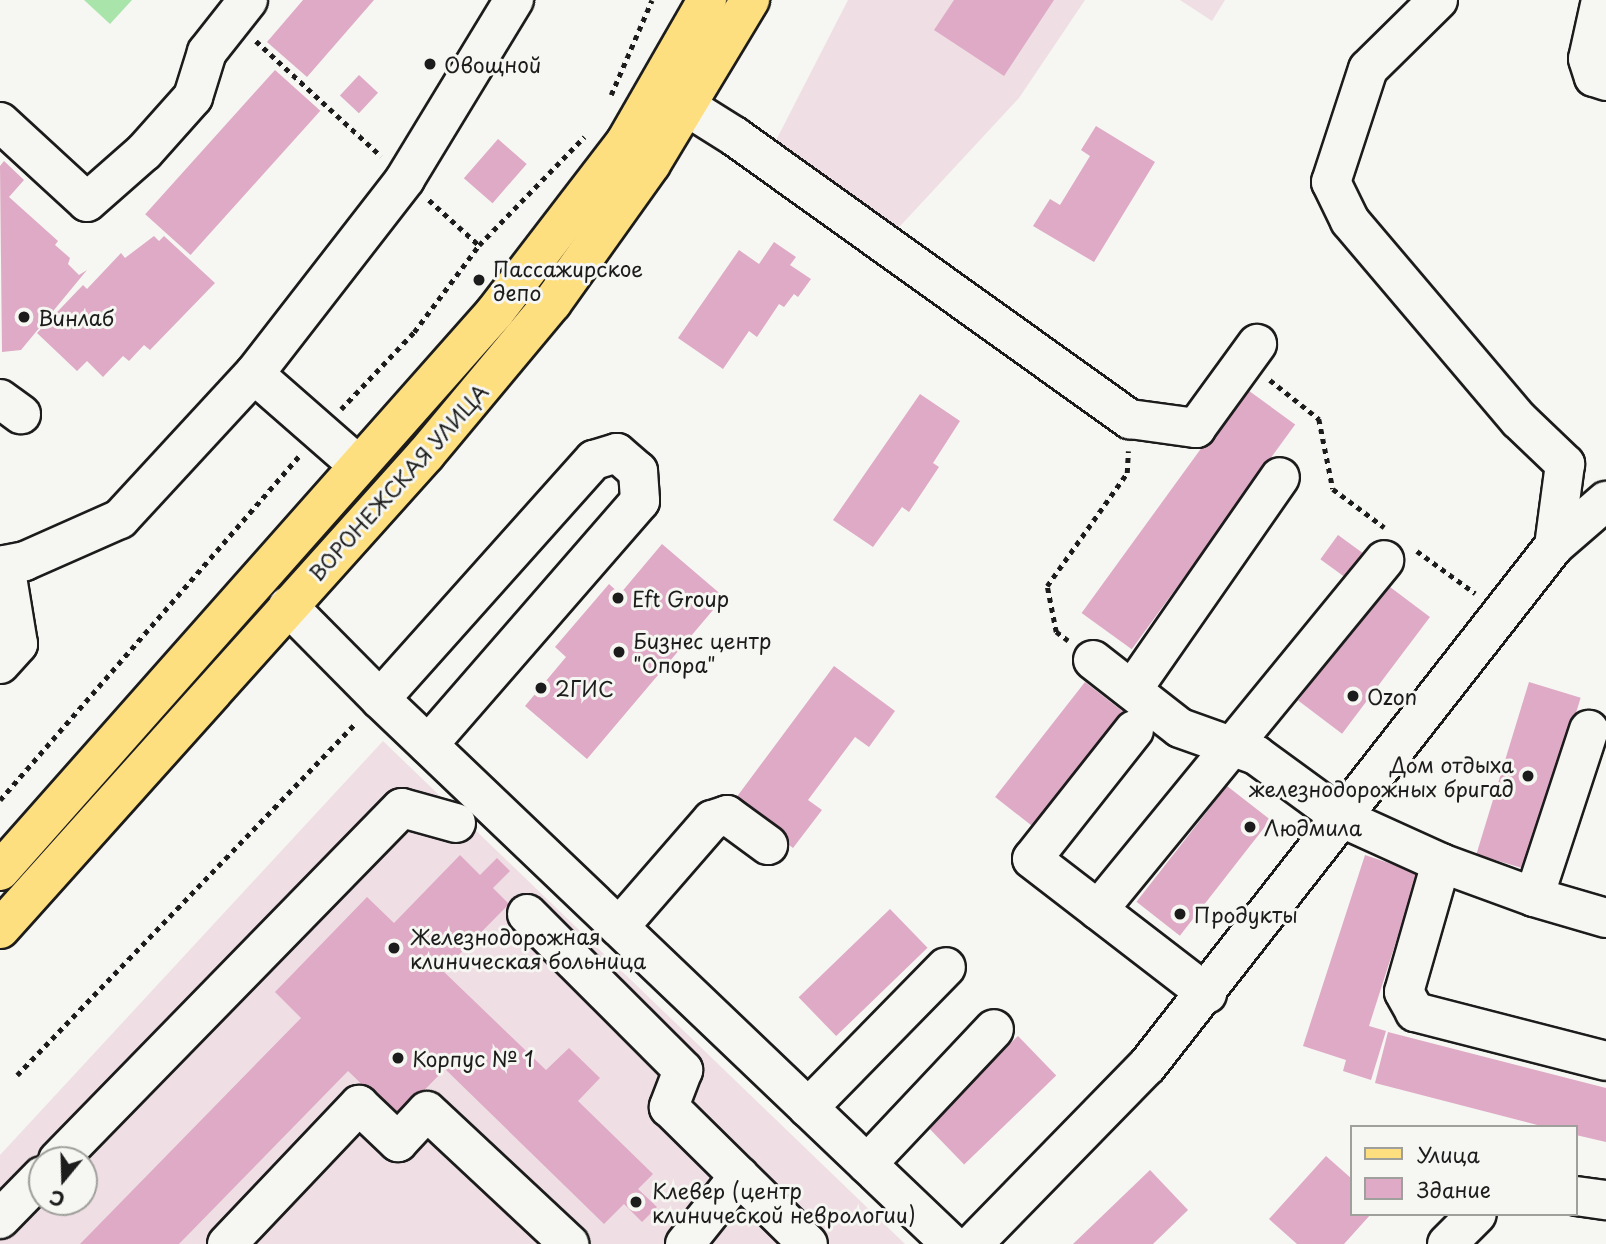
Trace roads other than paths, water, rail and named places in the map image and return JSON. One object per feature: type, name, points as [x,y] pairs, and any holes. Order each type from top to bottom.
[{"type":"main road","name":"ВОРОНЕЖСКАЯ УЛИЦА","points":[[0,870],[503,301],[594,185],[673,98],[750,0]]},
{"type":"main road","name":"ВОРОНЕЖСКАЯ УЛИЦА","points":[[0,929],[426,454],[552,303],[673,98],[701,3]]},
{"type":"street","points":[[0,664],[18,644],[2,566],[120,519],[254,374],[405,179],[514,0]]},
{"type":"street","points":[[1438,0],[1368,69],[1331,182],[1350,221],[1519,421],[1565,464],[1554,546]]},
{"type":"street","points":[[1601,0],[1588,59],[1594,78],[1606,80]]},
{"type":"street","points":[[0,122],[87,202],[144,152],[193,97],[207,52],[240,10]]},
{"type":"street","points":[[673,98],[1130,419],[1196,428],[1251,352]]},
{"type":"street","points":[[254,374],[358,465]]},
{"type":"street","points":[[380,699],[594,460],[617,453],[638,471],[640,501],[428,745]]},
{"type":"street","points":[[1132,690],[1280,477]]},
{"type":"street","points":[[972,1244],[1147,1066],[1207,994],[1554,546],[1606,501]]},
{"type":"street","points":[[1098,910],[1395,546]]},
{"type":"street","points":[[288,606],[380,699],[951,1244]]},
{"type":"street","points":[[1093,660],[1180,728],[1230,750],[1256,755],[1342,818],[1441,863],[1534,897],[1606,918]]},
{"type":"street","points":[[1134,730],[1032,859],[1207,994]]},
{"type":"street","points":[[1534,897],[1589,730]]},
{"type":"street","points":[[72,1146],[402,807],[456,823]]},
{"type":"street","points":[[619,927],[712,820],[727,815],[768,845]]},
{"type":"street","points":[[1441,863],[1404,992],[1415,1012],[1606,1061]]},
{"type":"street","points":[[527,914],[683,1070],[668,1107],[808,1244]]},
{"type":"street","points":[[808,1108],[946,967]]},
{"type":"street","points":[[867,1164],[994,1029]]},
{"type":"street","points":[[228,1244],[359,1105],[397,1142],[427,1111],[569,1244]]},
{"type":"street","points":[[678,1238],[739,1177]]},
{"type":"street","points":[[0,1219],[28,1190]]},
{"type":"street","points":[[1578,1196],[1606,1200]]},
{"type":"street","points":[[1447,1244],[1475,1216]]},
{"type":"place","name":"Овощной","points":[[430,64]]},
{"type":"place","name":"Пассажирское депо","points":[[479,280]]},
{"type":"place","name":"Винлаб","points":[[24,317]]},
{"type":"place","name":"Eft Group","points":[[618,598]]},
{"type":"place","name":"Бизнес центр \"Опора\"","points":[[619,652]]},
{"type":"place","name":"2ГИС","points":[[541,688]]},
{"type":"place","name":"Ozon","points":[[1353,696]]},
{"type":"place","name":"Дом отдыха железнодорожных бригад","points":[[1528,776]]},
{"type":"place","name":"Людмила","points":[[1250,827]]},
{"type":"place","name":"Продукты","points":[[1180,914]]},
{"type":"place","name":"Железнодорожная клиническая больница","points":[[394,948]]},
{"type":"place","name":"Корпус № 1","points":[[398,1058]]},
{"type":"place","name":"Клевер (центр клинической неврологии)","points":[[636,1202]]}]
